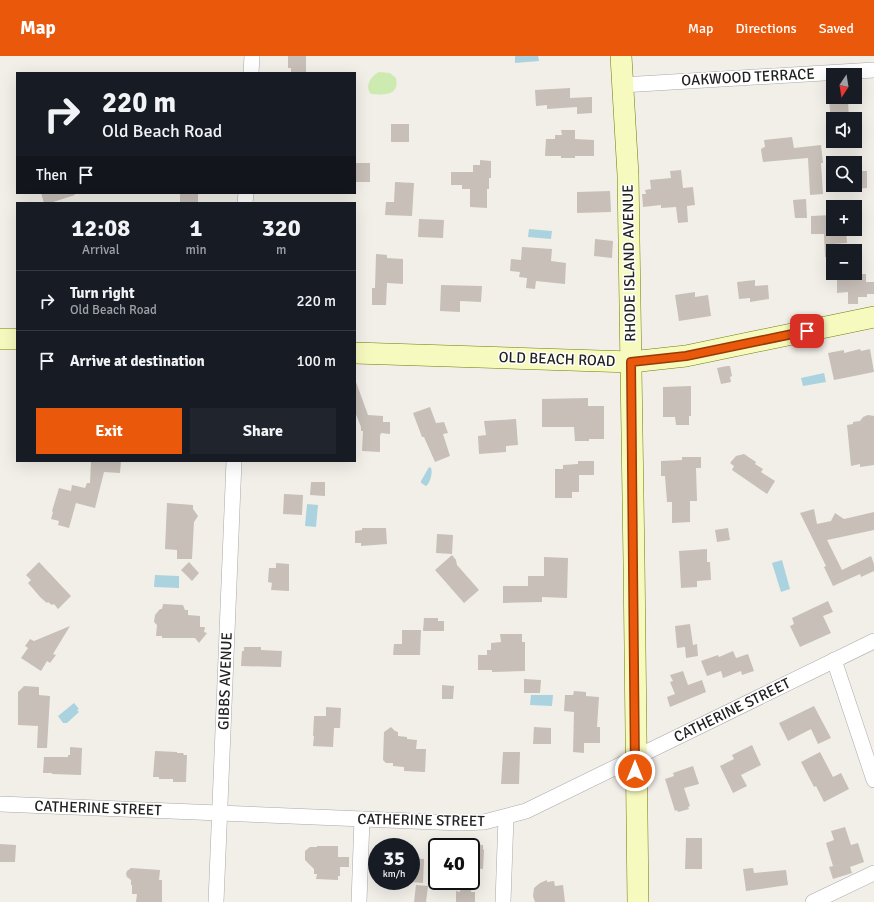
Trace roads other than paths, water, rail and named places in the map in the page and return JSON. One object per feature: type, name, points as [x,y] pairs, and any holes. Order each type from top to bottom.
[{"type":"street","points":[[251,72],[252,56]]},
{"type":"street","name":"RHODE ISLAND AVENUE","points":[[621,56],[628,175],[638,902]]},
{"type":"street","name":"OAKWOOD TERRACE","points":[[622,85],[874,70]]},
{"type":"street","name":"OLD BEACH ROAD","points":[[356,353],[631,362],[686,356],[874,317]]},
{"type":"street","points":[[0,339],[16,339]]},
{"type":"street","name":"GIBBS AVENUE","points":[[216,902],[234,462]]},
{"type":"street","name":"CATHERINE STREET","points":[[0,804],[460,823],[484,822],[526,811],[874,641]]},
{"type":"street","points":[[834,660],[874,780]]},
{"type":"street","points":[[503,902],[506,817]]},
{"type":"street","points":[[359,902],[362,819]]},
{"type":"street","points":[[813,902],[874,873]]},
{"type":"water","points":[[515,56],[538,56],[539,61],[515,63]]},
{"type":"water","points":[[529,229],[552,231],[551,239],[528,237]]},
{"type":"water","points":[[824,373],[826,382],[803,386],[801,378]]},
{"type":"water","points":[[429,467],[432,470],[429,483],[426,486],[421,483],[421,481]]},
{"type":"water","points":[[307,504],[318,505],[316,527],[305,526]]},
{"type":"water","points":[[782,560],[790,589],[781,592],[772,563]]},
{"type":"water","points":[[155,575],[179,576],[179,588],[154,587]]},
{"type":"water","points":[[531,695],[553,695],[552,706],[530,705]]},
{"type":"water","points":[[74,703],[79,709],[77,710],[79,712],[67,723],[63,723],[58,716]]}]
